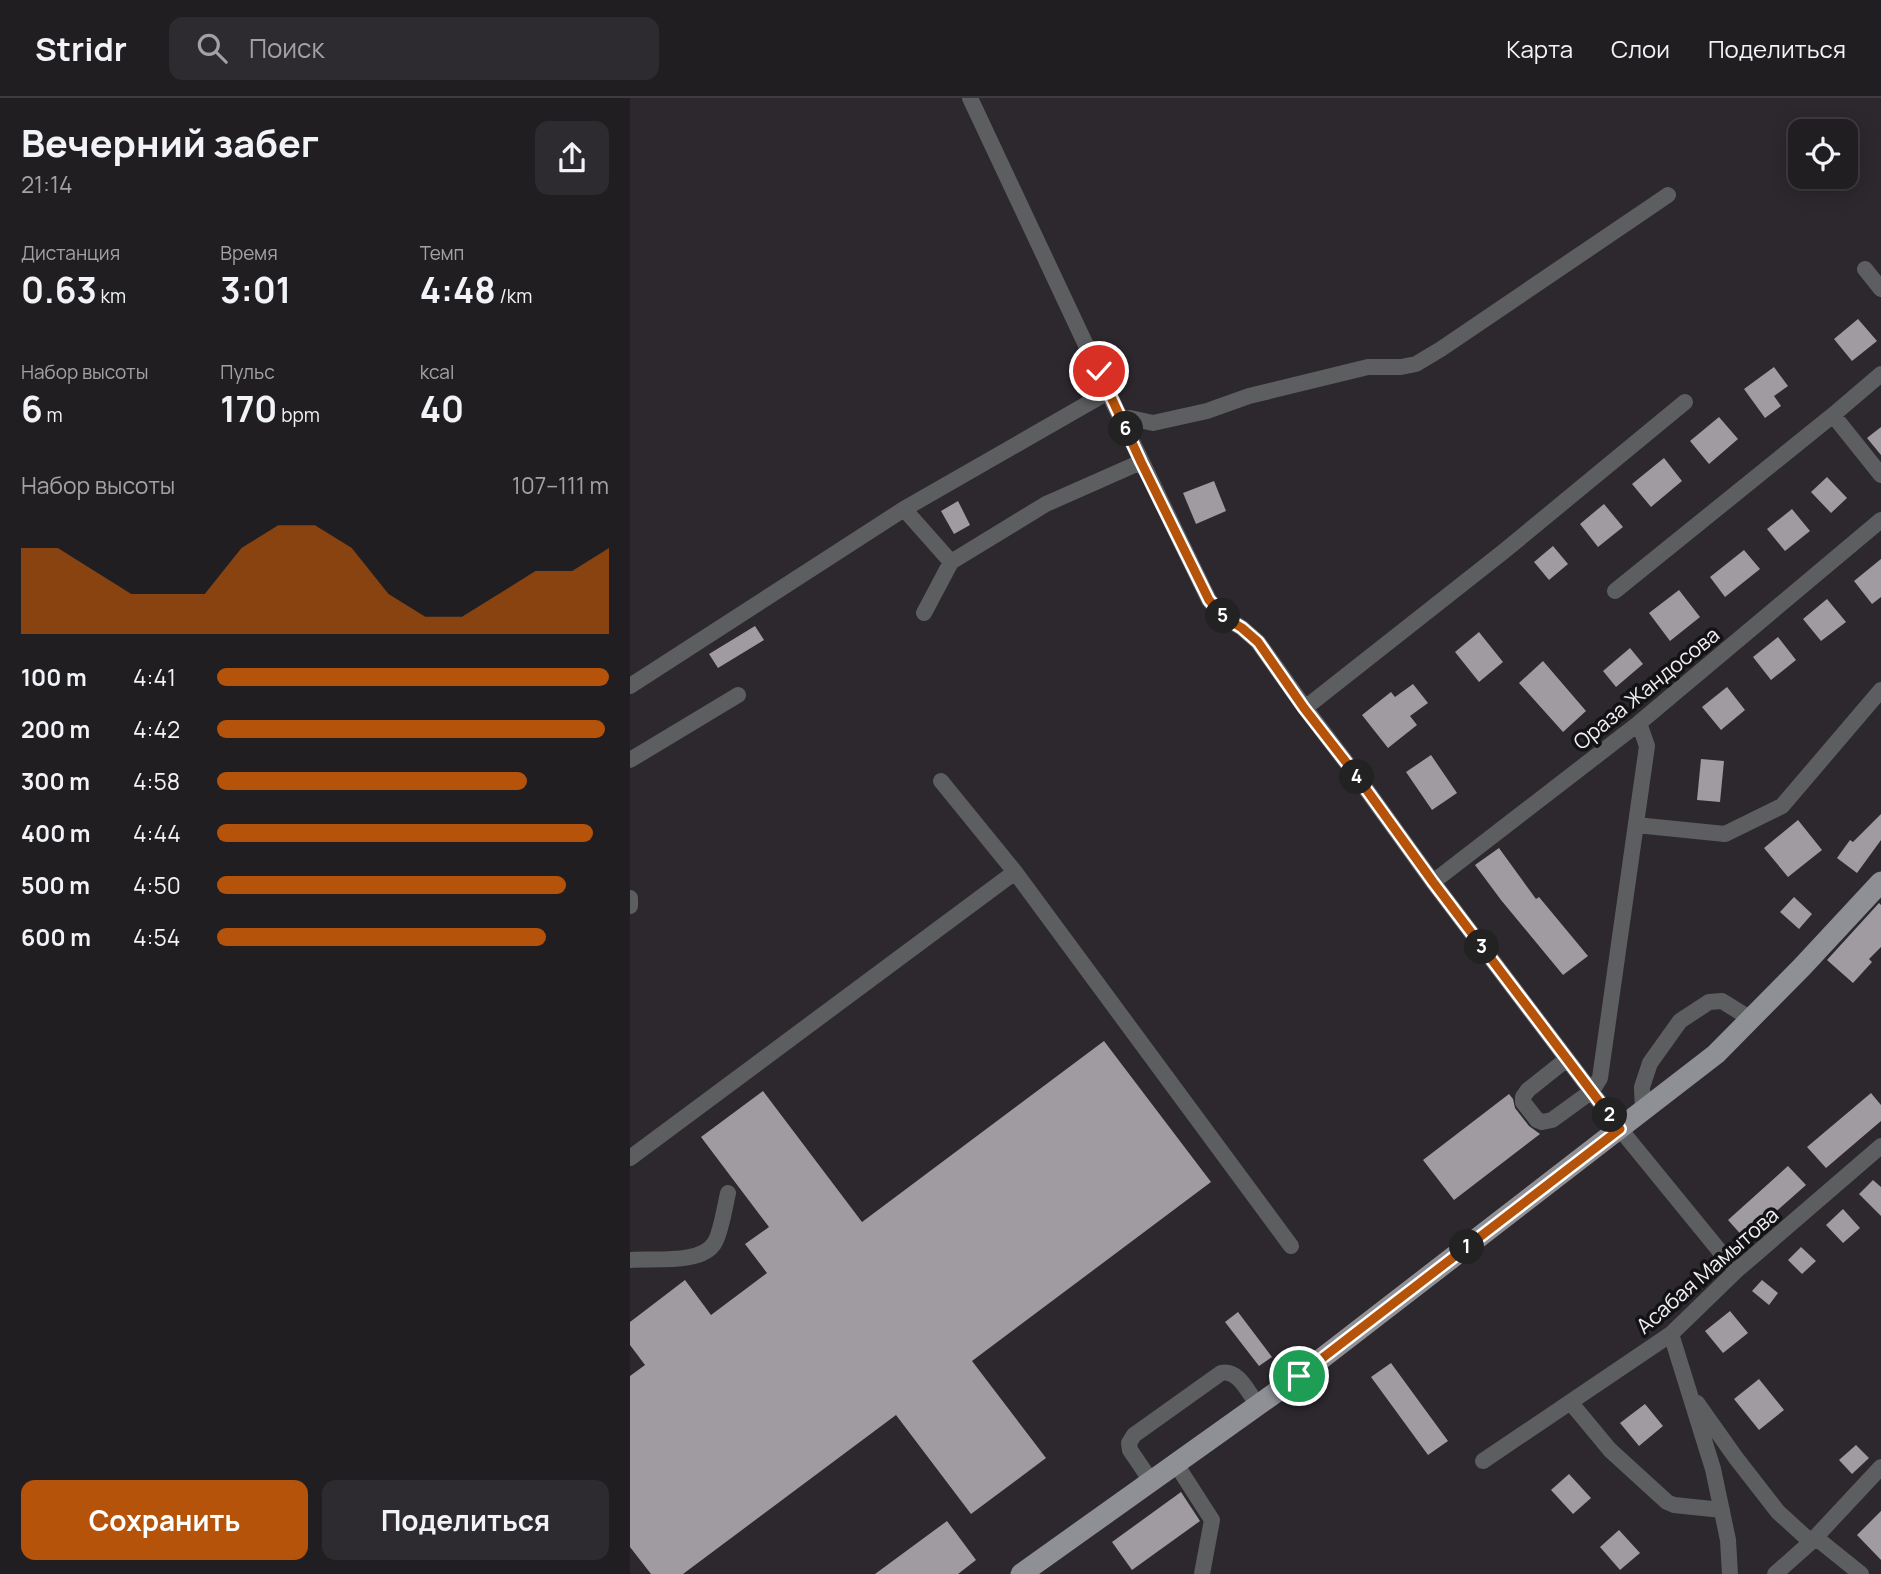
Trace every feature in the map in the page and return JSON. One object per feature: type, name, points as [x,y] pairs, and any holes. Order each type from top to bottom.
[{"type":"main road","points":[[1021,1574],[1299,1376],[1716,1054],[1881,882]]},
{"type":"street","points":[[970,98],[1209,600],[1224,617],[1258,642],[1433,882],[1620,1129],[1736,1271]]},
{"type":"street","points":[[1122,420],[1130,418],[1153,423],[1368,367],[1416,364],[1668,195]]},
{"type":"street","points":[[1865,269],[1881,289]]},
{"type":"street","points":[[1615,591],[1881,374]]},
{"type":"street","points":[[630,686],[905,509],[1108,392]]},
{"type":"street","points":[[1304,708],[1503,552],[1685,402]]},
{"type":"street","points":[[1833,415],[1881,475]]},
{"type":"street","points":[[924,613],[951,562],[1046,504],[1141,462]]},
{"type":"street","points":[[905,509],[951,562]]},
{"type":"street","name":"Ораза Жандосова","points":[[1433,882],[1639,723],[1881,520]]},
{"type":"street","points":[[1636,825],[1725,834],[1782,806],[1881,690]]},
{"type":"street","points":[[630,760],[738,695]]},
{"type":"street","points":[[1567,1059],[1522,1097],[1537,1120],[1552,1121],[1592,1091],[1600,1079],[1647,746],[1639,723]]},
{"type":"street","points":[[941,781],[1015,872],[1291,1246]]},
{"type":"street","points":[[630,1158],[1015,872]]},
{"type":"street","points":[[630,898],[630,906]]},
{"type":"street","points":[[1643,1112],[1642,1087],[1650,1063],[1680,1021],[1709,1002],[1722,1001],[1751,1019]]},
{"type":"street","name":"Асабая Мамытова","points":[[1483,1461],[1671,1334],[1736,1271],[1881,1146]]},
{"type":"street","points":[[630,1260],[700,1255],[716,1242],[728,1193]]},
{"type":"street","points":[[1671,1334],[1713,1469],[1728,1540],[1730,1574]]},
{"type":"street","points":[[1151,1481],[1130,1450],[1129,1443],[1134,1436],[1221,1373],[1228,1371],[1236,1375],[1258,1405]]},
{"type":"street","points":[[1690,1393],[1778,1512],[1861,1574]]},
{"type":"street","points":[[1570,1403],[1610,1450],[1667,1502],[1722,1510]]},
{"type":"street","points":[[1176,1464],[1212,1520],[1202,1574]]},
{"type":"street","points":[[1775,1574],[1813,1539],[1881,1467]]},
{"type":"building","points":[[1858,319],[1877,341],[1852,361],[1834,339]]},
{"type":"building","points":[[1774,367],[1788,386],[1774,396],[1781,406],[1765,418],[1744,389]]},
{"type":"building","points":[[1719,417],[1738,439],[1709,464],[1690,441]]},
{"type":"building","points":[[1881,427],[1881,455],[1867,438]]},
{"type":"building","points":[[1664,458],[1682,481],[1651,507],[1632,484]]},
{"type":"building","points":[[1827,477],[1847,498],[1831,513],[1811,492]]},
{"type":"building","points":[[1214,481],[1226,511],[1196,524],[1183,493]]},
{"type":"building","points":[[958,501],[970,525],[954,534],[941,511]]},
{"type":"building","points":[[1604,504],[1623,527],[1598,547],[1580,524]]},
{"type":"building","points":[[1792,509],[1810,531],[1785,551],[1767,529]]},
{"type":"building","points":[[1553,546],[1568,564],[1549,580],[1534,562]]},
{"type":"building","points":[[1744,550],[1760,569],[1725,597],[1710,577]]},
{"type":"building","points":[[1881,559],[1881,597],[1872,604],[1854,581]]},
{"type":"building","points":[[1679,590],[1700,617],[1670,641],[1649,613]]},
{"type":"building","points":[[1827,599],[1846,622],[1821,641],[1803,619]]},
{"type":"building","points":[[755,626],[764,640],[718,668],[709,654]]},
{"type":"building","points":[[1479,632],[1503,662],[1479,682],[1455,652]]},
{"type":"building","points":[[1778,637],[1796,660],[1771,680],[1753,657]]},
{"type":"building","points":[[1630,648],[1643,664],[1616,687],[1603,671]]},
{"type":"building","points":[[1543,661],[1586,711],[1563,732],[1519,683]]},
{"type":"building","points":[[1413,684],[1428,703],[1410,716],[1417,725],[1388,748],[1362,715],[1391,692],[1395,697]]},
{"type":"building","points":[[1727,687],[1745,710],[1721,730],[1702,707]]},
{"type":"building","points":[[1431,755],[1457,793],[1432,810],[1406,772]]},
{"type":"building","points":[[1701,759],[1724,761],[1720,802],[1697,800]]},
{"type":"building","points":[[1881,814],[1881,840],[1857,873],[1837,858],[1850,840],[1853,842]]},
{"type":"building","points":[[1798,820],[1822,850],[1788,877],[1764,848]]},
{"type":"building","points":[[1499,848],[1536,899],[1539,897],[1588,956],[1563,975],[1475,865]]},
{"type":"building","points":[[1794,897],[1812,914],[1799,929],[1780,912]]},
{"type":"building","points":[[1879,903],[1881,947],[1869,959],[1872,962],[1853,983],[1827,960]]},
{"type":"building","points":[[1104,1041],[1211,1182],[972,1361],[1046,1458],[971,1514],[896,1415],[683,1574],[651,1574],[630,1547],[630,1376],[645,1365],[630,1345],[630,1322],[685,1280],[711,1315],[767,1273],[745,1244],[769,1227],[701,1137],[763,1091],[862,1222]]},
{"type":"building","points":[[1871,1093],[1881,1105],[1881,1121],[1826,1168],[1807,1147]]},
{"type":"building","points":[[1509,1094],[1515,1108],[1529,1126],[1540,1134],[1454,1200],[1423,1160]]},
{"type":"building","points":[[1788,1166],[1806,1185],[1745,1239],[1728,1220]]},
{"type":"building","points":[[1873,1180],[1881,1187],[1881,1216],[1859,1194]]},
{"type":"building","points":[[1843,1209],[1860,1228],[1843,1243],[1826,1225]]},
{"type":"building","points":[[1801,1247],[1816,1261],[1802,1274],[1788,1260]]},
{"type":"building","points":[[1762,1280],[1778,1293],[1769,1305],[1752,1291]]},
{"type":"building","points":[[1730,1311],[1748,1333],[1723,1353],[1705,1331]]},
{"type":"building","points":[[1238,1312],[1272,1357],[1259,1366],[1225,1322]]},
{"type":"building","points":[[1391,1363],[1448,1441],[1428,1455],[1371,1377]]},
{"type":"building","points":[[1759,1379],[1784,1410],[1759,1430],[1734,1399]]},
{"type":"building","points":[[1645,1404],[1663,1426],[1639,1446],[1620,1423]]},
{"type":"building","points":[[1856,1445],[1869,1458],[1852,1474],[1839,1460]]},
{"type":"building","points":[[1569,1474],[1591,1498],[1573,1514],[1551,1490]]},
{"type":"building","points":[[1181,1492],[1200,1521],[1132,1570],[1112,1542]]},
{"type":"building","points":[[1881,1511],[1881,1560],[1857,1535]]},
{"type":"building","points":[[947,1521],[976,1560],[958,1574],[875,1574]]},
{"type":"building","points":[[1619,1530],[1640,1553],[1620,1570],[1600,1547]]},
{"type":"route","points":[[1099,371],[1209,600],[1224,617],[1258,642],[1273,661],[1304,708],[1433,882],[1620,1129],[1299,1376]]}]
